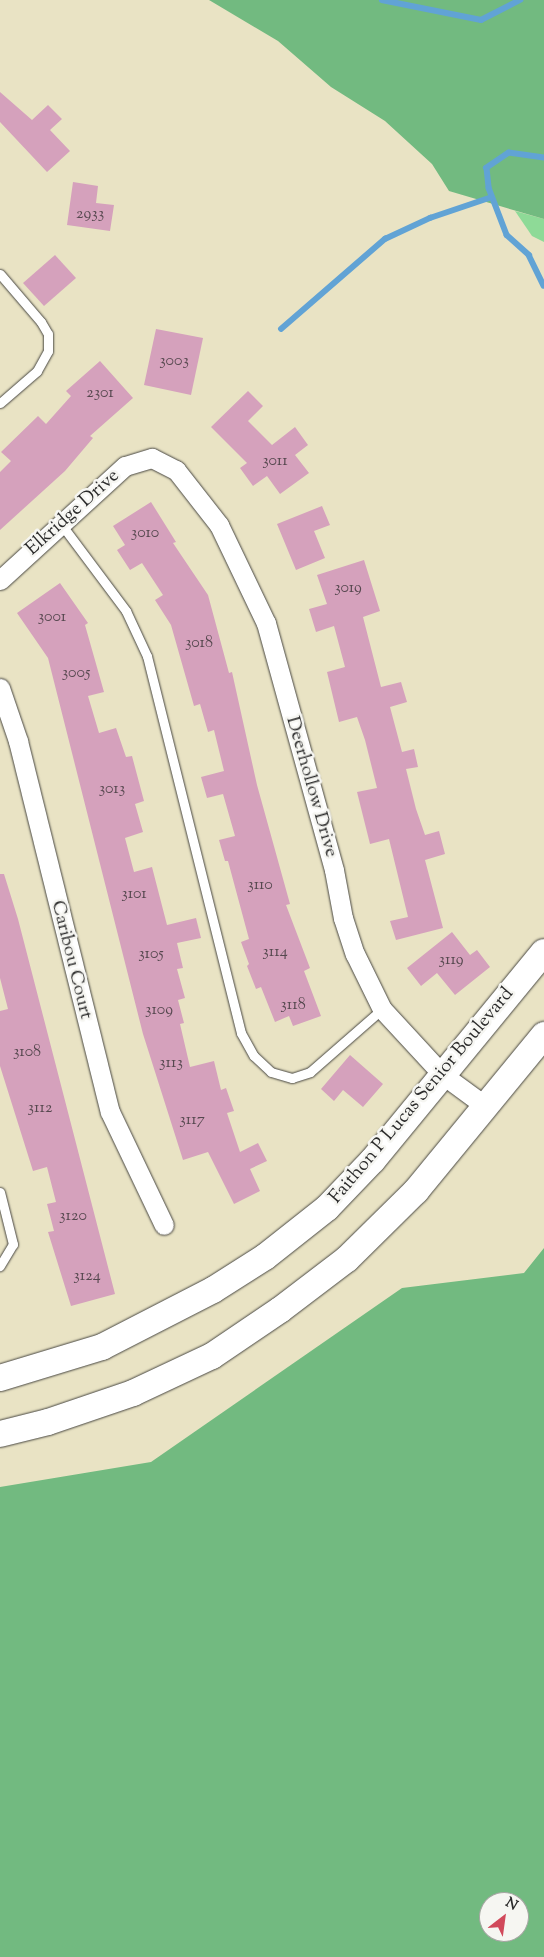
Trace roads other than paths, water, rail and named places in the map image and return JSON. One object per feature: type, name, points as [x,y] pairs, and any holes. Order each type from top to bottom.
[{"type":"main road","name":"Faithon P Lucas Senior Boulevard","points":[[0,1378],[102,1347],[213,1290],[265,1257],[327,1208],[374,1160],[544,952]]},
{"type":"main road","points":[[0,1434],[48,1422],[133,1393],[212,1356],[347,1259],[416,1191],[484,1105],[544,1035]]},
{"type":"street","name":"Elkridge Drive","points":[[0,580],[124,466],[152,458]]},
{"type":"street","name":"Deerhollow Drive","points":[[152,458],[163,461],[176,470],[219,525],[266,623],[334,870],[343,918],[355,954],[382,1009],[443,1075],[484,1105]]},
{"type":"street","name":"Caribou Court","points":[[0,688],[18,741],[110,1112],[164,1225]]},
{"type":"lane","points":[[0,274],[41,322],[48,334],[48,351],[37,371],[0,403]]},
{"type":"lane","points":[[62,524],[126,611],[147,656],[241,1033],[254,1056],[271,1072],[292,1078],[310,1072],[382,1009]]},
{"type":"lane","points":[[0,1192],[12,1244],[0,1266]]},
{"type":"waterway","points":[[382,0],[481,20],[520,0]]},
{"type":"waterway","points":[[544,158],[509,153],[487,168],[489,188],[507,235],[529,255],[544,286]]},
{"type":"waterway","points":[[281,329],[385,239],[430,218],[492,197]]}]
